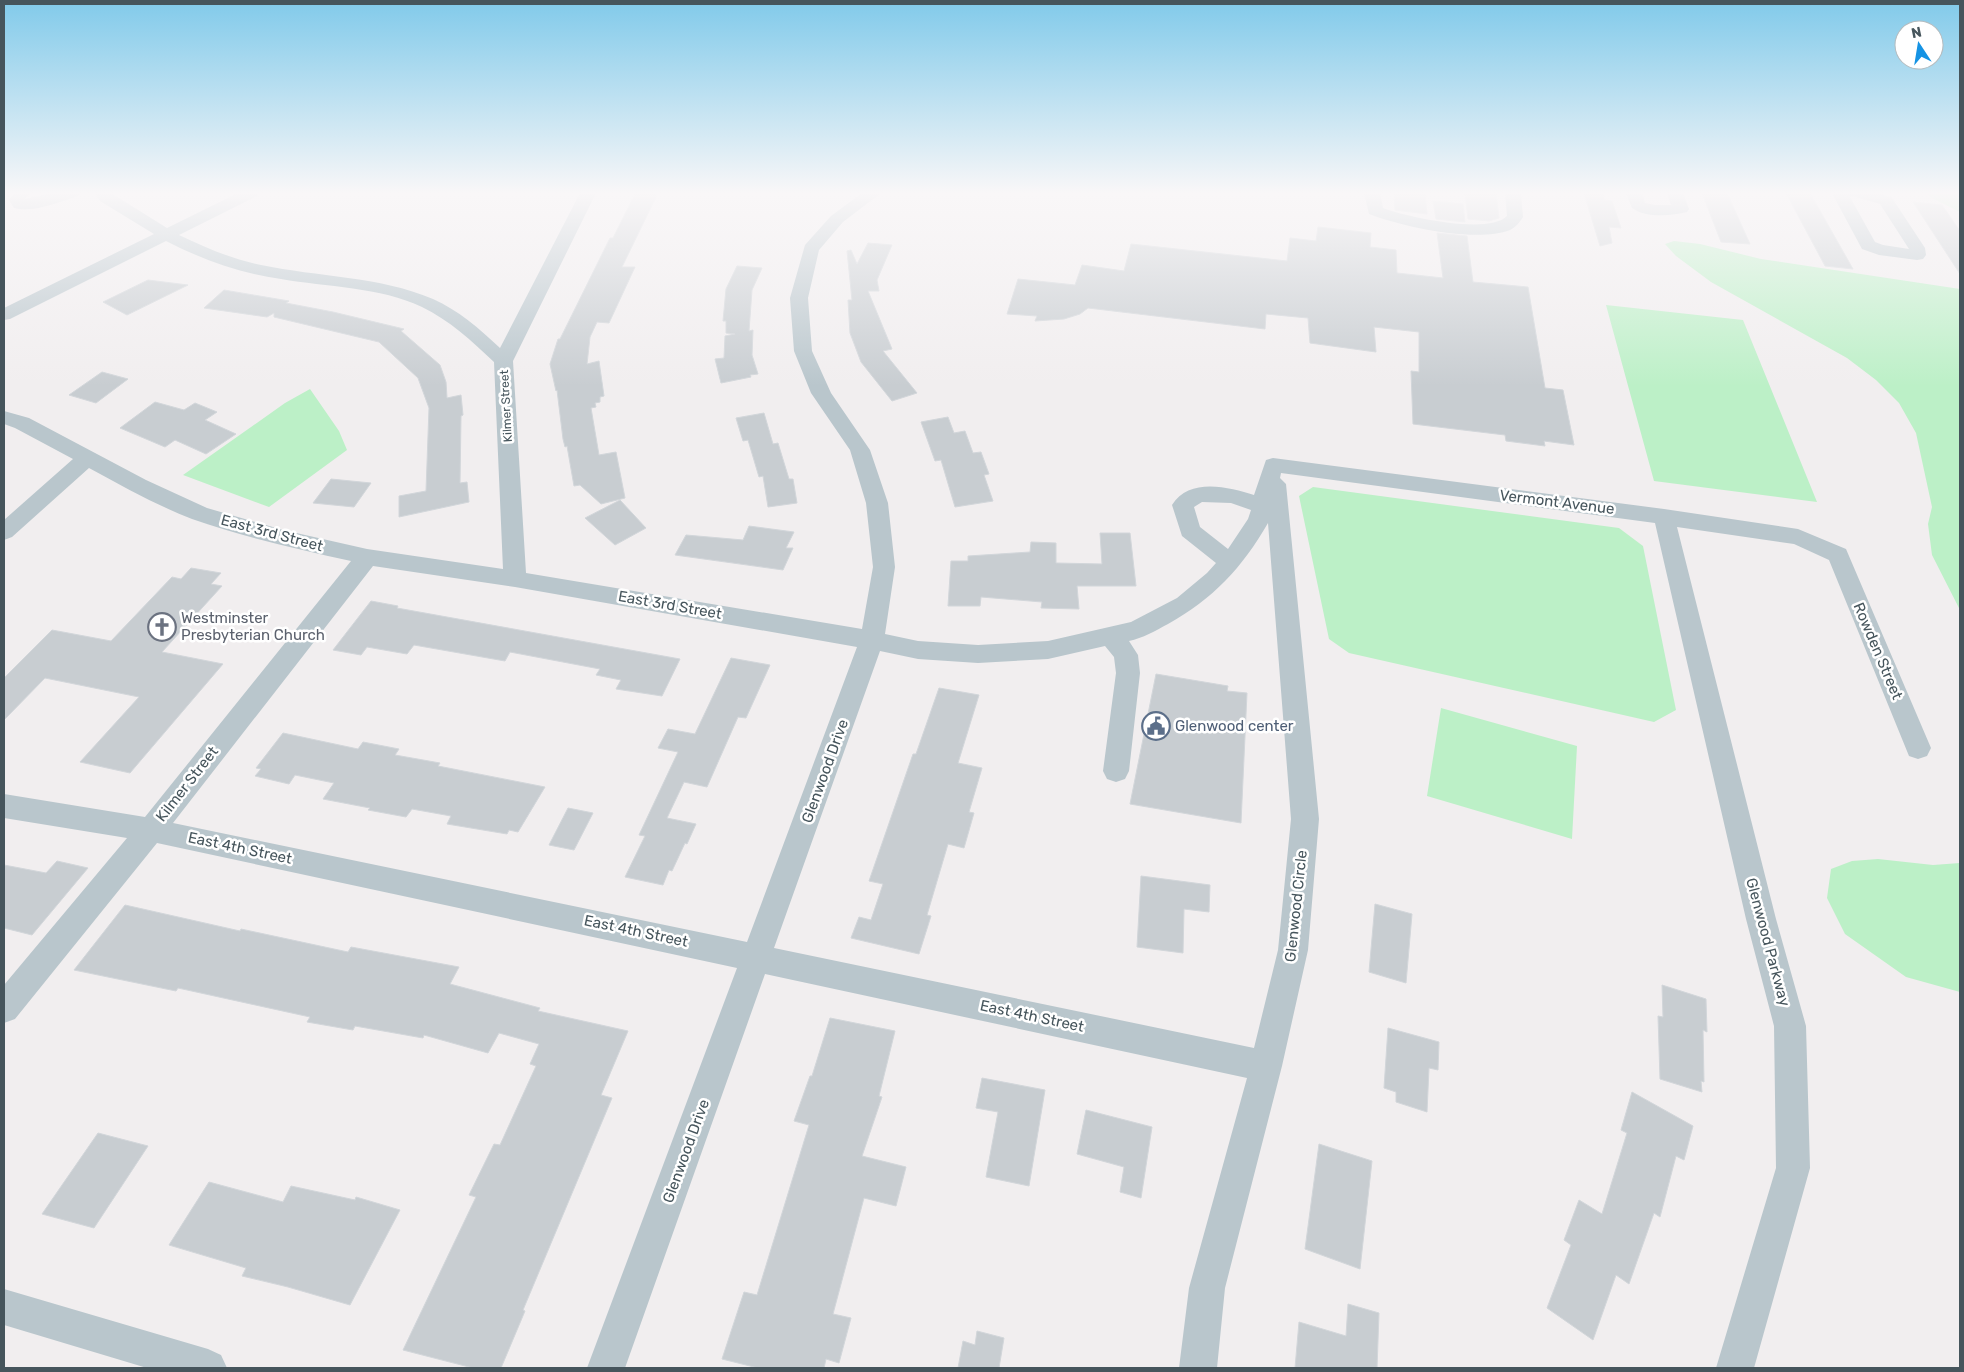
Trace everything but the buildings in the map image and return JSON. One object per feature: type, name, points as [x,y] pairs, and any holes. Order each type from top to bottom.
[{"type":"street","points":[[4,315],[124,257]]},
{"type":"street","points":[[215,257],[240,266],[276,274],[342,281],[387,291],[427,303],[478,336],[503,361]]},
{"type":"street","name":"Kilmer Street","points":[[515,579],[503,361],[556,257]]},
{"type":"street","name":"Glenwood Drive","points":[[606,1368],[872,640],[884,567],[877,503],[860,450],[821,393],[803,351],[799,298],[809,257]]},
{"type":"street","name":"East 3rd Street","points":[[4,417],[22,423],[138,485],[199,513],[282,538],[368,557],[515,579],[872,640],[918,650],[978,654],[1048,650],[1137,630],[1185,604],[1215,579],[1243,547],[1259,519],[1273,465]]},
{"type":"street","points":[[4,532],[87,458]]},
{"type":"street","name":"Vermont Avenue","points":[[1273,465],[1664,516],[1798,537],[1838,555]]},
{"type":"street","name":"Glenwood Circle","points":[[1198,1368],[1207,1288],[1266,1066],[1293,950],[1305,819],[1273,465]]},
{"type":"street","points":[[1230,562],[1190,531],[1183,505],[1197,494],[1233,496],[1263,506]]},
{"type":"street","name":"Glenwood Parkway","points":[[1664,516],[1762,919],[1790,1026],[1793,1168],[1736,1368]]},
{"type":"street","name":"Rowden Street","points":[[1838,555],[1918,748]]},
{"type":"street","name":"Kilmer Street","points":[[4,1008],[151,830],[368,557]]},
{"type":"street","points":[[1112,636],[1126,655],[1128,673],[1116,771]]},
{"type":"street","name":"East 4th Street","points":[[4,806],[151,830],[1266,1066]]},
{"type":"street","points":[[4,1307],[208,1368]]},
{"type":"green space","points":[[1677,257],[1753,257],[1960,289],[1960,610],[1932,555],[1928,524],[1932,507],[1916,433],[1899,403],[1876,380],[1847,358],[1711,282]]},
{"type":"green space","points":[[1606,305],[1743,320],[1817,502],[1654,481]]},
{"type":"green space","points":[[310,389],[339,431],[347,450],[269,507],[183,475],[285,403]]},
{"type":"green space","points":[[1313,487],[1619,528],[1643,546],[1676,710],[1654,722],[1349,653],[1329,639],[1299,496]]},
{"type":"green space","points":[[1441,708],[1577,746],[1572,839],[1427,796]]},
{"type":"green space","points":[[1878,859],[1933,865],[1960,863],[1960,992],[1906,977],[1845,934],[1827,898],[1831,869],[1852,861]]},
{"type":"place","name":"Westminster Presbyterian Church","points":[[162,627]]},
{"type":"place","name":"Glenwood center","points":[[1156,726]]}]
